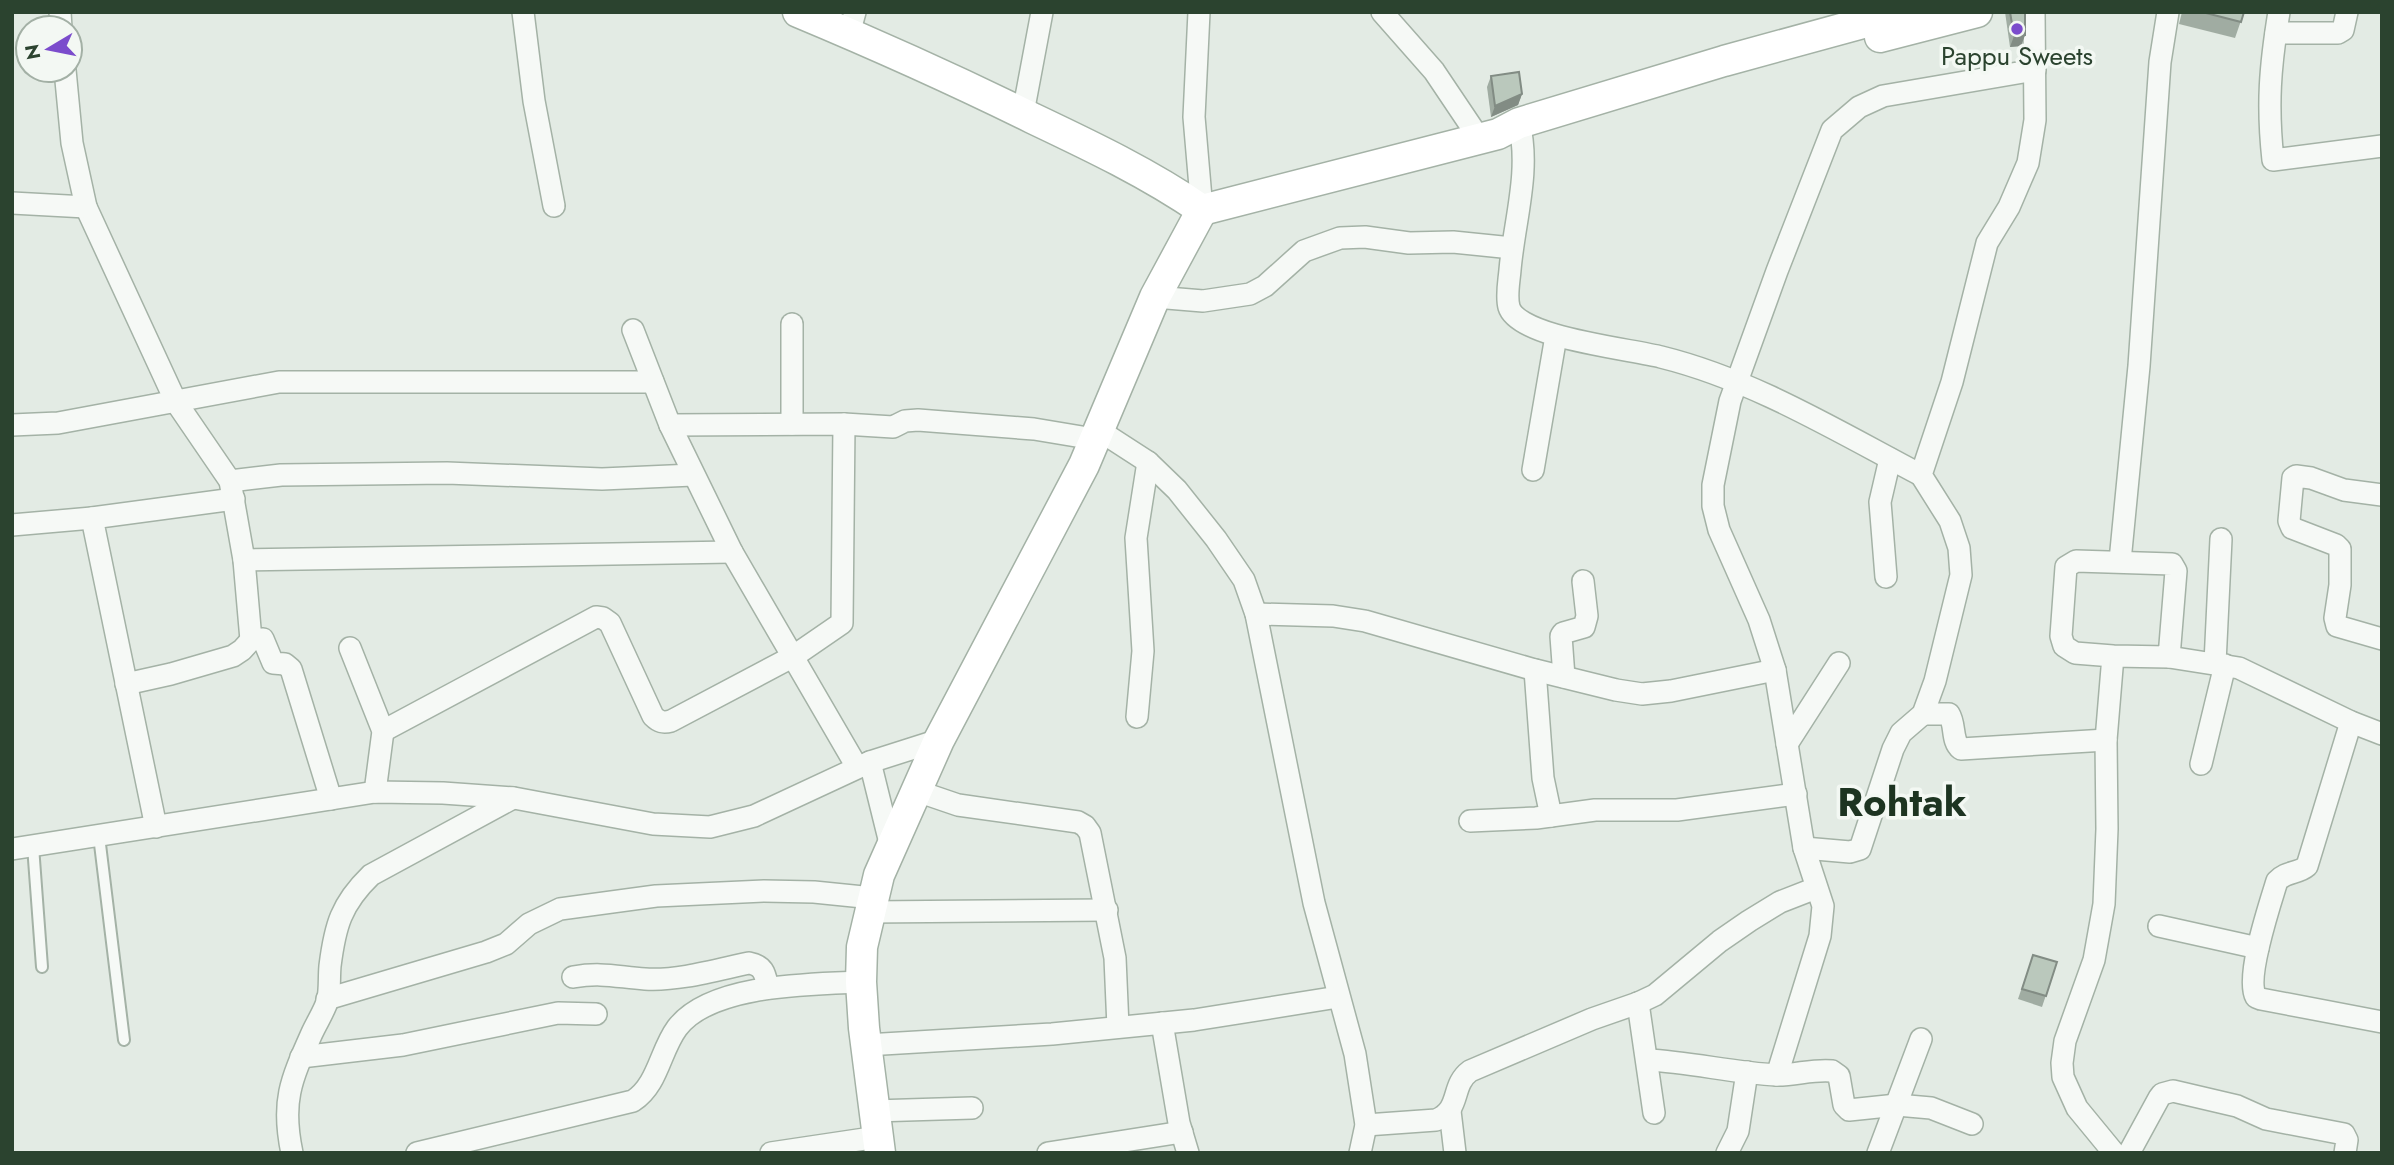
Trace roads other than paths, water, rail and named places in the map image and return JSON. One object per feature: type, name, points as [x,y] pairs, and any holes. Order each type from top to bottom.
[{"type":"street","points":[[523,12],[534,101],[554,206]]},
{"type":"street","points":[[798,12],[852,23],[920,63],[1160,181],[1202,210],[1977,12]]},
{"type":"street","points":[[1023,113],[1042,12]]},
{"type":"street","points":[[877,1134],[866,1045],[862,947],[879,875],[939,740],[1084,465],[1155,298],[1202,210],[1194,117],[1199,12]]},
{"type":"street","points":[[1382,12],[1434,72],[1505,133],[1521,198],[1512,248],[1509,308],[1515,318],[1556,336],[1661,357],[1737,380],[1921,475],[1950,521],[1959,548],[1961,575],[1935,681],[1923,714],[1901,733],[1893,749],[1860,849],[1850,852],[1804,848]]},
{"type":"street","points":[[1505,133],[1724,61],[1903,12]]},
{"type":"street","points":[[2120,561],[2140,366],[2160,62],[2168,12]]},
{"type":"street","points":[[2347,12],[2343,30],[2338,33],[2277,22],[2269,83],[2273,160],[2382,146]]},
{"type":"street","points":[[1921,475],[1952,382],[1987,243],[2009,207],[2028,163],[2035,120],[2032,14]]},
{"type":"street","points":[[1777,1074],[1820,936],[1823,906],[1804,848],[1775,670],[1759,620],[1720,530],[1713,506],[1713,485],[1730,401],[1832,130],[1859,107],[1883,96],[2035,70]]},
{"type":"street","points":[[66,84],[72,143],[86,207],[176,401],[232,490],[244,560],[251,640]]},
{"type":"street","points":[[12,203],[86,207]]},
{"type":"street","points":[[1155,298],[1203,301],[1250,294],[1265,286],[1304,251],[1340,239],[1365,237],[1409,243],[1454,242],[1512,248]]},
{"type":"street","points":[[792,324],[792,424]]},
{"type":"street","points":[[633,330],[670,425],[693,475],[732,552],[863,765],[891,846]]},
{"type":"street","points":[[1533,470],[1556,336]]},
{"type":"street","points":[[12,425],[58,423],[279,382],[653,382]]},
{"type":"street","points":[[670,425],[844,424],[892,427],[918,420],[1095,434],[1148,462],[1177,490],[1244,580],[1256,614],[1314,903],[1355,1054],[1366,1125],[1360,1153]]},
{"type":"street","points":[[383,731],[596,617],[610,623],[653,716],[658,721],[671,721],[794,656],[842,623],[844,424]]},
{"type":"street","points":[[1886,577],[1880,502],[1889,458]]},
{"type":"street","points":[[1137,717],[1143,651],[1136,538],[1148,462]]},
{"type":"street","points":[[12,525],[92,517],[232,490],[281,475],[406,473],[602,479],[693,475]]},
{"type":"street","points":[[2382,495],[2344,490],[2311,478],[2296,476],[2293,478],[2289,522],[2292,528],[2340,548],[2340,585],[2335,618],[2337,625],[2382,639]]},
{"type":"street","points":[[92,517],[156,827]]},
{"type":"street","points":[[2201,764],[2220,664],[2221,539]]},
{"type":"street","points":[[244,560],[732,552]]},
{"type":"street","points":[[2169,657],[2175,567],[2120,561],[2076,561],[2066,567],[2061,636],[2064,646],[2075,653],[2169,657],[2220,664],[2253,674],[2351,722],[2382,734]]},
{"type":"street","points":[[1564,677],[1561,636],[1584,627],[1587,616],[1583,581]]},
{"type":"street","points":[[1256,614],[1333,616],[1365,621],[1535,670],[1642,694],[1671,691],[1775,670]]},
{"type":"street","points":[[126,684],[233,656],[251,640],[263,639],[273,663],[285,664],[291,669],[331,799]]},
{"type":"street","points":[[351,648],[383,731],[375,792]]},
{"type":"street","points":[[2113,656],[2106,740],[2105,904],[2094,960],[2065,1041],[2062,1063],[2063,1077],[2077,1108],[2114,1153]]},
{"type":"street","points":[[1787,744],[1839,663]]},
{"type":"street","points":[[1535,670],[1543,778],[1550,816]]},
{"type":"street","points":[[1923,714],[1948,714],[1953,722],[1955,742],[1961,749],[2106,740]]},
{"type":"street","points":[[2351,722],[2307,866],[2301,871],[2282,876],[2277,881],[2258,948],[2252,986],[2256,997],[2382,1022]]},
{"type":"street","points":[[22,848],[375,792],[514,798],[653,824],[710,827],[754,816],[863,765],[939,740]]},
{"type":"street","points":[[917,791],[958,805],[1068,820],[1085,826],[1090,833],[1107,910],[1118,978],[1118,1027]]},
{"type":"street","points":[[1470,821],[1595,810],[1677,810],[1796,794]]},
{"type":"street","points":[[292,1153],[286,1110],[289,1092],[301,1057],[327,999],[335,935],[352,893],[371,875],[514,798]]},
{"type":"street","points":[[1455,1153],[1450,1111],[1461,1077],[1592,1019],[1655,995],[1720,941],[1749,921],[1780,902],[1816,888]]},
{"type":"street","points":[[327,999],[486,952],[506,944],[529,924],[559,909],[656,896],[764,891],[814,892],[871,905],[1107,910]]},
{"type":"street","points":[[2159,926],[2258,948]]},
{"type":"street","points":[[573,977],[595,973],[661,979],[749,963],[764,970],[768,988]]},
{"type":"street","points":[[417,1153],[633,1101],[643,1094],[650,1084],[677,1028],[694,1013],[718,1000],[795,984],[862,982]]},
{"type":"street","points":[[866,1045],[1052,1034],[1194,1020],[1338,997]]},
{"type":"street","points":[[1638,1003],[1654,1113]]},
{"type":"street","points":[[301,1057],[402,1045],[568,1012],[596,1014]]},
{"type":"street","points":[[1048,1153],[1185,1143],[1162,1023]]},
{"type":"street","points":[[1878,1153],[1921,1040]]},
{"type":"street","points":[[1647,1060],[1777,1074],[1824,1070],[1836,1072],[1844,1105],[1849,1110],[1897,1105],[1931,1108],[1972,1124]]},
{"type":"street","points":[[1727,1153],[1738,1131],[1747,1072]]},
{"type":"street","points":[[2129,1153],[2162,1094],[2173,1091],[2237,1105],[2266,1119],[2344,1134],[2347,1140],[2345,1153]]},
{"type":"street","points":[[771,1153],[877,1134],[972,1108]]},
{"type":"street","points":[[1366,1125],[1436,1120],[1450,1111]]},
{"type":"lane","points":[[99,836],[124,1040]]},
{"type":"lane","points":[[22,848],[41,967]]},
{"type":"place","name":"Pappu Sweets","points":[[2017,29]]},
{"type":"district","name":"Rohtak","points":[[1902,802]]}]
